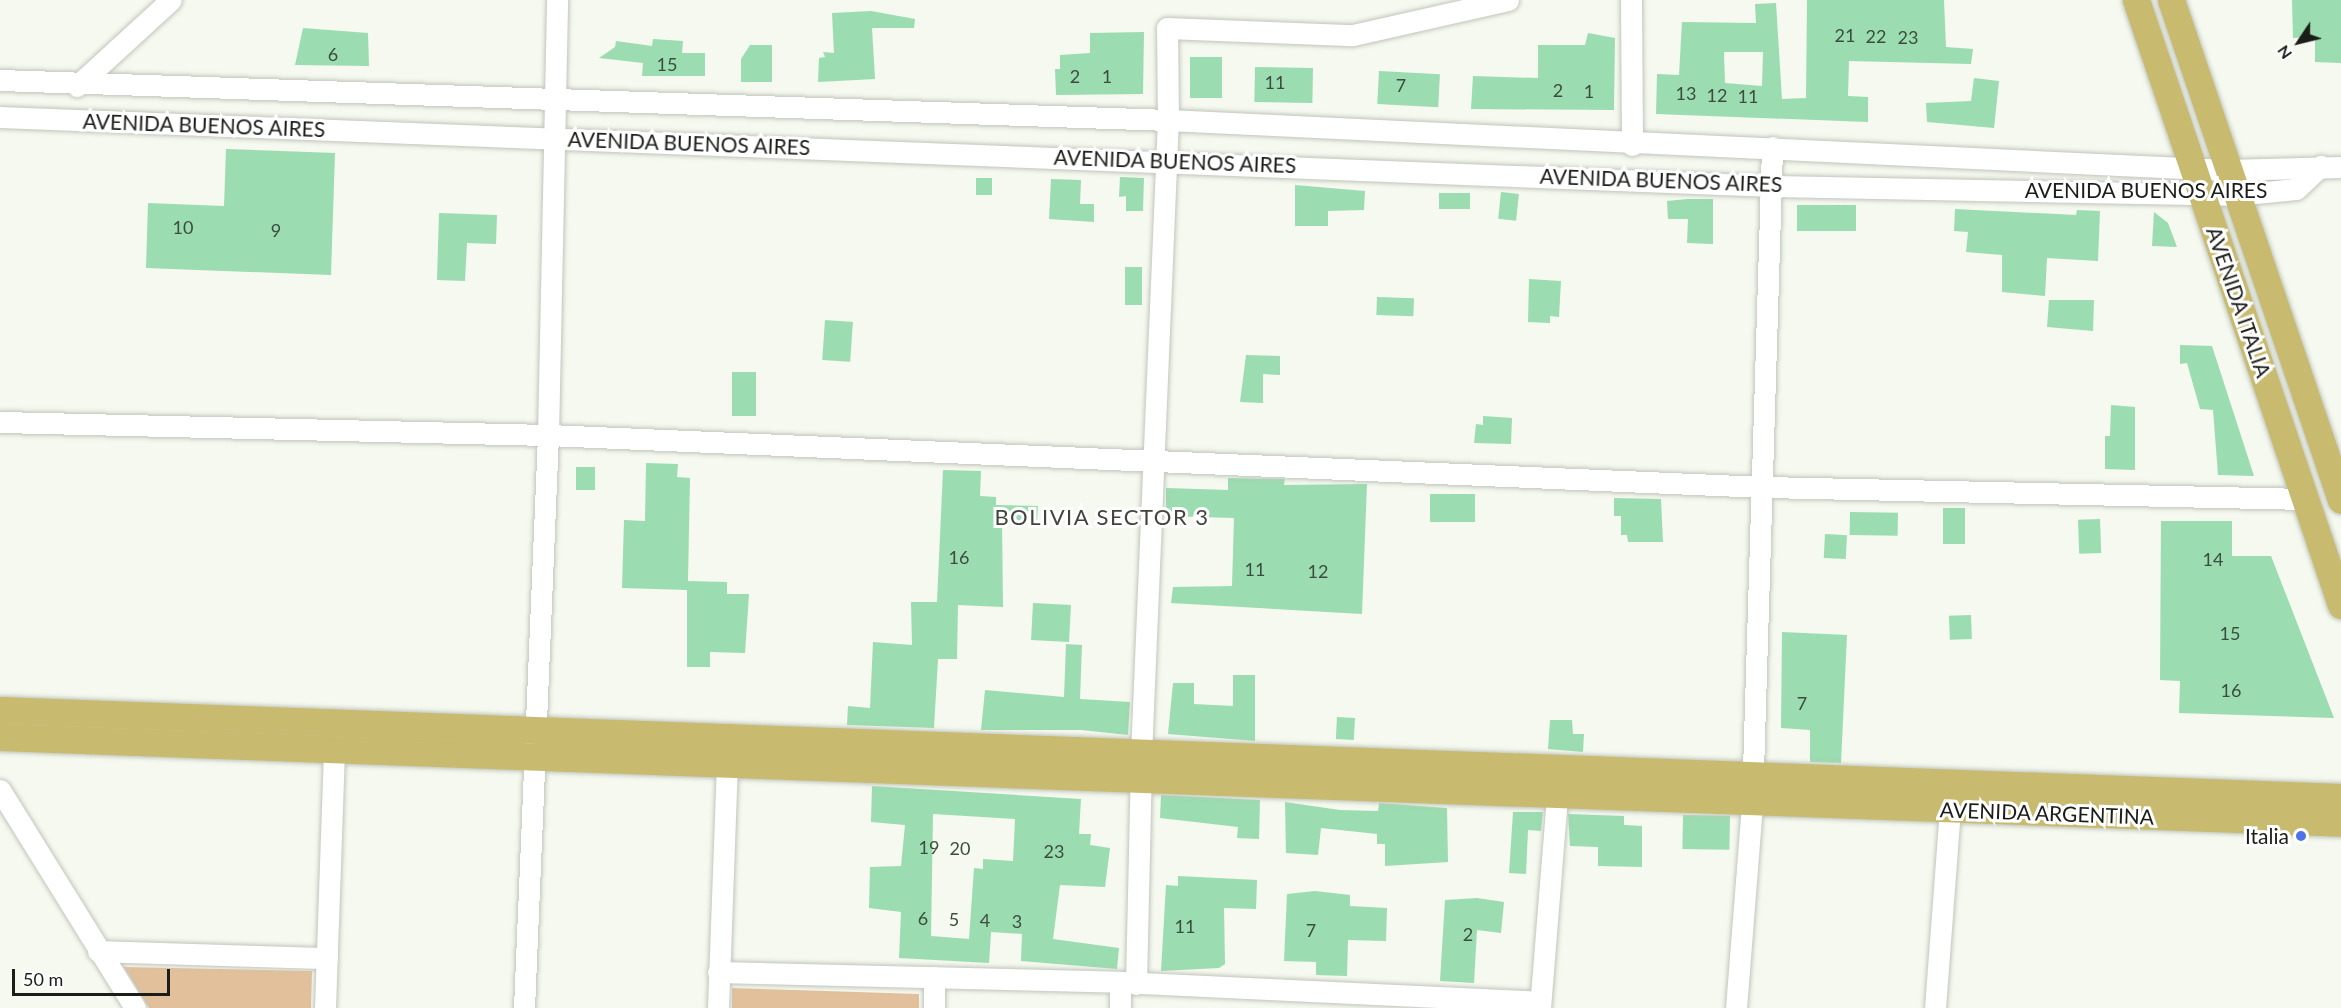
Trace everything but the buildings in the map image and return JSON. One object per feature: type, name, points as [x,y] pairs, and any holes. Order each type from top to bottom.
[{"type":"main road","name":"AVENIDA ITALIA","points":[[2136,0],[2195,180],[2308,499],[2341,605]]},
{"type":"main road","name":"AVENIDA ITALIA","points":[[2171,0],[2341,500]]},
{"type":"main road","points":[[0,710],[533,743],[1752,790]]},
{"type":"main road","points":[[0,737],[334,748],[533,743],[727,764],[1140,768],[1557,796],[1752,790]]},
{"type":"main road","name":"AVENIDA ARGENTINA","points":[[1752,790],[2341,797]]},
{"type":"main road","name":"AVENIDA ARGENTINA","points":[[1752,790],[1950,810],[2341,823]]},
{"type":"street","points":[[76,86],[171,0]]},
{"type":"street","points":[[524,1008],[533,743],[548,435],[558,99],[557,0]]},
{"type":"street","points":[[1120,1008],[1128,983],[1140,768],[1167,160],[1167,28],[1353,35],[1508,0]]},
{"type":"street","points":[[1631,0],[1632,145]]},
{"type":"street","name":"AVENIDA BUENOS AIRES","points":[[0,81],[76,86],[558,99],[1168,120],[1632,145],[1772,147],[2296,189],[2331,167]]},
{"type":"street","name":"AVENIDA BUENOS AIRES","points":[[0,117],[1167,160],[1773,186],[2195,180]]},
{"type":"street","points":[[1736,1008],[1752,790],[1765,487],[1773,186],[1772,147]]},
{"type":"street","points":[[0,422],[548,435],[1154,463],[1765,487],[2308,499]]},
{"type":"street","points":[[325,1008],[334,748]]},
{"type":"street","points":[[718,1008],[727,764]]},
{"type":"street","points":[[0,790],[135,1008]]},
{"type":"street","points":[[718,972],[1128,983],[1336,1001],[1540,1005],[1557,796]]},
{"type":"street","points":[[1935,1008],[1950,810]]},
{"type":"street","points":[[98,951],[327,958]]},
{"type":"street","points":[[934,977],[934,1008]]},
{"type":"shaded area","points":[[124,967],[312,971],[311,1008],[149,1008]]},
{"type":"shaded area","points":[[732,988],[919,994],[919,1008],[732,1008]]},
{"type":"place","name":"Italia","points":[[2301,836]]},
{"type":"district","name":"BOLIVIA SECTOR 3","points":[[1102,517]]}]
